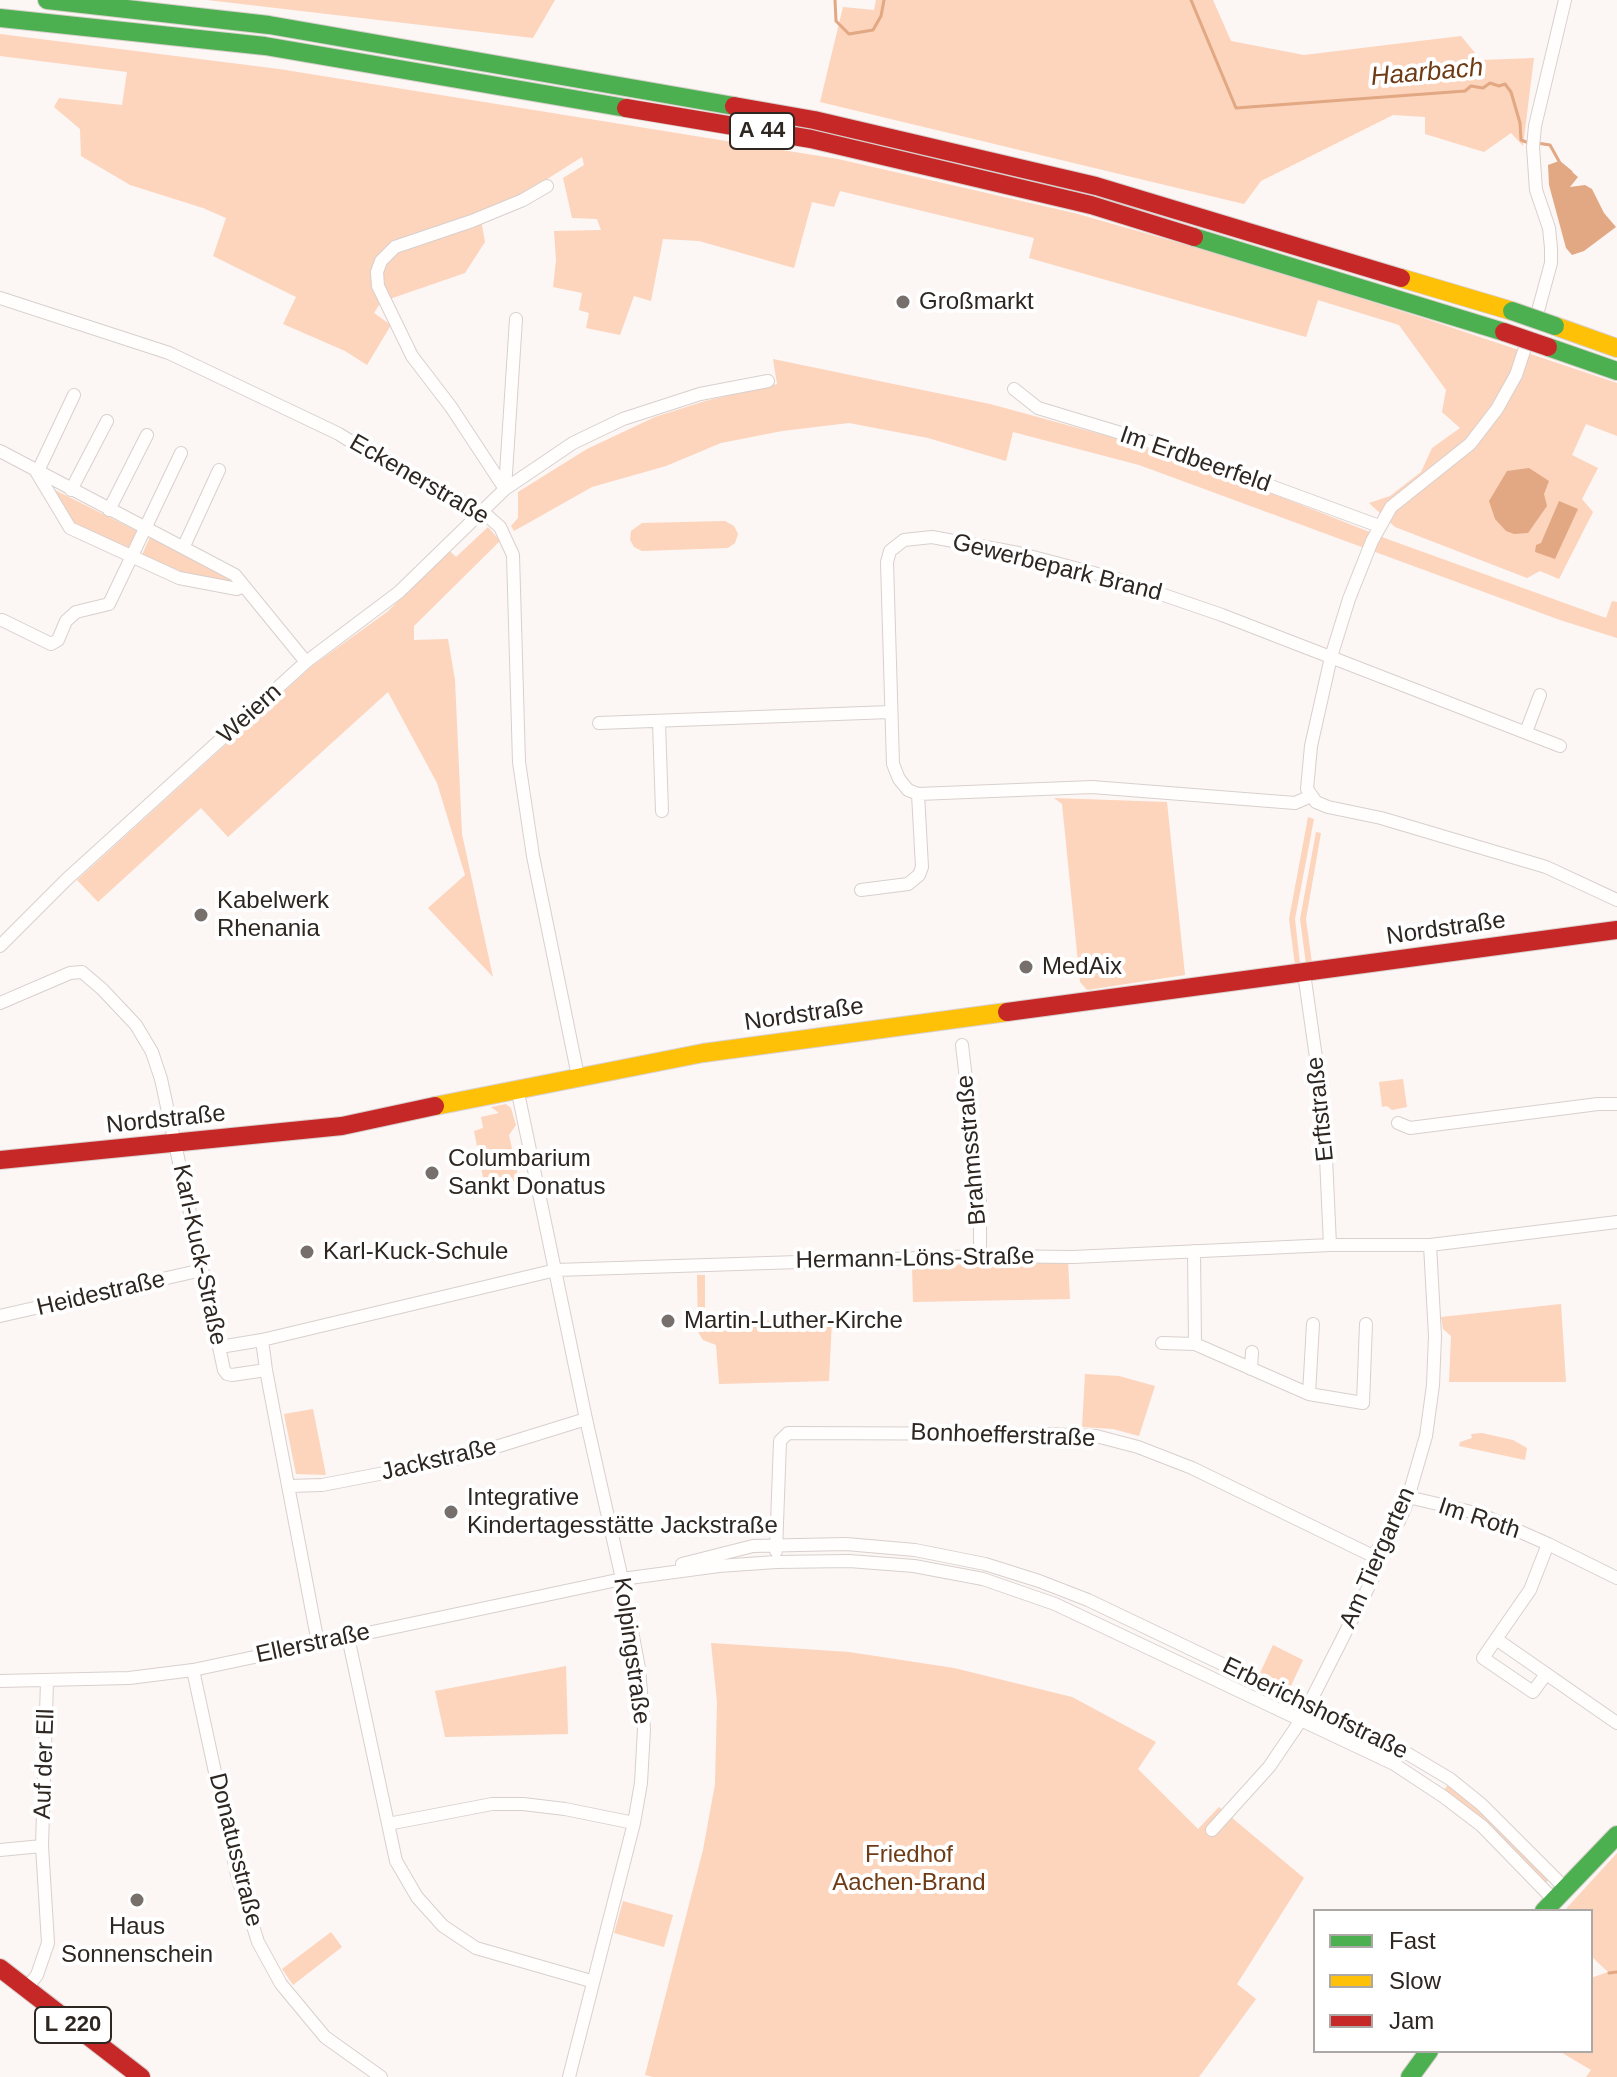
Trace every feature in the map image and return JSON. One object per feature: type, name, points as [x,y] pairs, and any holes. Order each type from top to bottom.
[{"type":"main road","name":"A 44","points":[[47,0],[269,25],[814,120],[1096,186],[1512,311],[1617,348]]},
{"type":"main road","name":"A 44","points":[[0,18],[265,46],[811,139],[1091,205],[1504,332],[1617,371]]},
{"type":"main road","name":"Nordstraße","points":[[0,1160],[342,1126],[517,1088],[703,1053],[1617,930]]},
{"type":"main road","points":[[1554,1900],[1617,1835]]},
{"type":"main road","name":"L 220","points":[[0,1968],[141,2077]]},
{"type":"main road","points":[[1410,2077],[1428,2053]]},
{"type":"street","points":[[1565,0],[1533,143],[1536,190],[1549,228],[1551,263],[1541,306],[1516,375],[1497,409],[1470,444],[1391,507],[1379,526],[1349,599],[1331,657],[1306,781],[1311,796],[1328,807],[1395,822],[1546,867],[1617,900]]},
{"type":"street","points":[[505,489],[451,407],[412,356],[378,286],[377,272],[387,252],[395,247],[472,221],[523,200],[547,186]]},
{"type":"street","name":"Eckenerstraße","points":[[0,298],[169,353],[339,434],[394,469],[482,511],[500,527],[513,555],[519,762],[533,856],[578,1076]]},
{"type":"street","points":[[505,489],[516,319]]},
{"type":"street","name":"Weiern","points":[[0,946],[67,879],[306,662],[377,612],[505,489],[573,443],[623,419],[700,394],[768,381]]},
{"type":"street","name":"Im Erdbeerfeld","points":[[1014,389],[1038,408],[1154,443],[1379,526]]},
{"type":"street","points":[[37,473],[74,395]]},
{"type":"street","points":[[71,490],[107,421]]},
{"type":"street","points":[[109,510],[147,435]]},
{"type":"street","points":[[0,451],[235,575],[306,662]]},
{"type":"street","points":[[2,620],[51,644],[58,640],[66,621],[76,612],[102,607],[113,599],[181,453]]},
{"type":"street","points":[[184,546],[219,470]]},
{"type":"street","points":[[37,473],[70,528],[179,578],[237,589],[244,586]]},
{"type":"street","name":"Gewerbepark Brand","points":[[918,794],[908,790],[893,764],[890,712],[887,562],[896,545],[911,537],[975,544],[1120,580],[1186,602],[1560,746]]},
{"type":"street","points":[[1526,732],[1540,695]]},
{"type":"street","points":[[599,723],[890,712]]},
{"type":"street","points":[[659,723],[662,811]]},
{"type":"street","points":[[861,890],[908,884],[919,875],[922,867],[918,794],[1092,787],[1295,803],[1311,796]]},
{"type":"street","name":"Karl-Kuck-Straße","points":[[0,1003],[70,973],[82,972],[126,1015],[152,1052],[161,1079],[227,1374],[266,1370]]},
{"type":"street","name":"Erftstraße","points":[[1304,973],[1324,1114],[1330,1245]]},
{"type":"street","name":"Brahmsstraße","points":[[962,1045],[980,1199],[980,1256]]},
{"type":"street","name":"Kolpingstraße","points":[[517,1088],[622,1579],[639,1668],[644,1729],[641,1783],[634,1823],[621,1881],[591,1981],[569,2077]]},
{"type":"street","points":[[1398,1123],[1410,1128],[1617,1104]]},
{"type":"street","name":"Hermann-Löns-Straße","points":[[220,1347],[262,1340],[556,1270],[980,1256],[1073,1257],[1330,1245],[1430,1245],[1617,1222]]},
{"type":"street","name":"Am Tiergarten","points":[[1301,1720],[1373,1578],[1373,1556],[1399,1521],[1426,1436],[1433,1385],[1435,1336],[1430,1245]]},
{"type":"street","points":[[1194,1251],[1195,1344]]},
{"type":"street","name":"Heidestraße","points":[[0,1316],[202,1270]]},
{"type":"street","points":[[1309,1394],[1313,1324]]},
{"type":"street","points":[[1162,1343],[1195,1344],[1309,1394],[1363,1403],[1366,1324]]},
{"type":"street","name":"Karl-Kuck-Straße","points":[[262,1340],[318,1643]]},
{"type":"street","points":[[1251,1369],[1252,1352]]},
{"type":"street","name":"Jackstraße","points":[[289,1486],[322,1485],[457,1459],[586,1419]]},
{"type":"street","name":"Bonhoefferstraße","points":[[776,1562],[780,1441],[788,1433],[1096,1436],[1138,1447],[1192,1468],[1373,1556]]},
{"type":"street","name":"Im Roth","points":[[1408,1497],[1480,1514],[1617,1578]]},
{"type":"street","name":"Erberichshofstraße","points":[[652,1574],[753,1546],[846,1544],[915,1550],[985,1564],[1033,1579],[1088,1600],[1398,1748],[1450,1779],[1519,1841],[1554,1900]]},
{"type":"street","name":"Im Roth","points":[[1496,1639],[1530,1590],[1548,1544]]},
{"type":"street","name":"Erberichshofstraße","points":[[622,1579],[776,1562],[849,1561],[914,1566],[983,1579],[1028,1594],[1394,1764],[1482,1826],[1554,1900]]},
{"type":"street","name":"Ellerstraße","points":[[0,1681],[129,1678],[193,1670],[622,1579]]},
{"type":"street","points":[[1028,1594],[1033,1579]]},
{"type":"street","points":[[348,1637],[396,1861],[407,1882],[430,1912],[451,1932],[476,1948],[591,1981]]},
{"type":"street","points":[[1546,1674],[1533,1692],[1483,1658],[1496,1639],[1617,1723]]},
{"type":"street","name":"Donatusstraße","points":[[193,1670],[238,1879],[258,1942],[281,1984],[325,2037],[381,2077]]},
{"type":"street","name":"Auf der Ell","points":[[26,1989],[37,1975],[48,1943],[42,1846],[47,1681]]},
{"type":"street","name":"Erberichshofstraße","points":[[1212,1830],[1269,1767],[1301,1720]]},
{"type":"street","points":[[388,1824],[492,1804],[565,1809],[634,1823]]},
{"type":"street","name":"Auf der Ell","points":[[0,1850],[42,1846]]},
{"type":"green space","points":[[207,0],[555,0],[533,38]]},
{"type":"green space","points":[[876,0],[1213,0],[1231,41],[1304,55],[1461,36],[1481,60],[1534,58],[1523,146],[1511,133],[1484,152],[1425,134],[1425,117],[1393,115],[1261,181],[1244,204],[820,102],[843,7],[874,10]]},
{"type":"green space","points":[[0,34],[279,69],[838,159],[1074,213],[1240,260],[1617,383],[1617,436],[1586,424],[1572,455],[1598,468],[1582,499],[1593,512],[1559,579],[1540,571],[1527,578],[1395,527],[1369,503],[1390,496],[1421,472],[1432,448],[1460,428],[1442,412],[1446,390],[1399,325],[1318,300],[1306,337],[1029,258],[1034,238],[840,191],[834,207],[812,202],[794,268],[699,241],[663,239],[651,301],[634,296],[620,335],[586,328],[589,313],[579,310],[582,293],[553,287],[556,260],[554,231],[601,230],[597,219],[572,218],[563,178],[584,165],[582,157],[514,200],[480,214],[485,242],[465,273],[381,302],[374,313],[391,325],[367,365],[345,351],[283,324],[296,297],[213,256],[226,218],[130,185],[81,156],[80,129],[54,107],[59,98],[122,105],[127,72],[0,56]]},
{"type":"green space","points":[[773,359],[990,404],[1122,440],[1606,618],[1612,601],[1617,602],[1617,638],[1560,620],[1139,465],[1013,432],[1006,461],[928,438],[849,423],[782,431],[721,443],[666,466],[592,487],[514,531],[511,526],[518,518],[518,492],[587,449],[655,417],[777,384]]},
{"type":"green space","points":[[51,488],[139,532],[131,551],[73,526]]},
{"type":"green space","points":[[725,521],[734,526],[738,534],[735,543],[728,548],[642,551],[634,547],[630,540],[631,531],[642,523]]},
{"type":"green space","points":[[488,527],[500,541],[414,626],[414,640],[448,639],[455,680],[462,834],[493,977],[428,908],[465,875],[437,783],[388,692],[228,837],[201,808],[98,902],[77,880],[312,666],[387,612],[450,551],[456,557]]},
{"type":"green space","points":[[150,537],[233,578],[231,583],[180,574],[141,557]]},
{"type":"green space","points":[[1054,798],[1167,802],[1185,975],[1087,990],[1080,982],[1062,804]]},
{"type":"green space","points":[[1308,817],[1314,819],[1295,919],[1300,964],[1295,965],[1289,919]]},
{"type":"green space","points":[[1316,832],[1321,833],[1306,919],[1312,963],[1306,964],[1300,919]]},
{"type":"green space","points":[[1403,1079],[1407,1107],[1392,1110],[1382,1107],[1379,1082]]},
{"type":"green space","points":[[506,1104],[511,1108],[516,1125],[509,1135],[519,1180],[485,1188],[474,1131],[483,1128],[481,1117],[499,1113],[491,1107]]},
{"type":"green space","points":[[1068,1261],[1070,1299],[913,1302],[912,1266]]},
{"type":"green space","points":[[697,1275],[705,1275],[705,1321],[832,1320],[829,1381],[719,1384],[716,1345],[703,1340],[698,1332]]},
{"type":"green space","points":[[1561,1304],[1566,1382],[1449,1382],[1451,1336],[1443,1329],[1441,1317]]},
{"type":"green space","points":[[1085,1374],[1119,1376],[1155,1386],[1139,1436],[1113,1429],[1082,1427]]},
{"type":"green space","points":[[313,1409],[326,1475],[296,1474],[284,1414]]},
{"type":"green space","points":[[1482,1433],[1513,1440],[1527,1448],[1525,1460],[1459,1446],[1460,1442],[1472,1438],[1471,1434]]},
{"type":"green space","name":"Friedhof Aachen-Brand","points":[[711,1643],[849,1652],[954,1668],[1072,1697],[1156,1742],[1138,1769],[1198,1829],[1219,1807],[1304,1878],[1237,1984],[1256,1999],[1199,2077],[645,2075],[703,1850],[715,1784],[717,1702]]},
{"type":"green space","points":[[1273,1645],[1303,1660],[1290,1688],[1260,1673]]},
{"type":"green space","points":[[566,1666],[568,1734],[445,1737],[435,1691]]},
{"type":"green space","points":[[1448,1785],[1475,1806],[1549,1879],[1546,1883],[1491,1826],[1443,1791]]},
{"type":"green space","points":[[1617,1853],[1617,2077],[1586,2077],[1591,2070],[1562,2053],[1593,2053],[1593,1977],[1608,1972],[1593,1958],[1593,1909],[1566,1909]]},
{"type":"green space","points":[[623,1901],[673,1915],[664,1947],[614,1933]]},
{"type":"green space","points":[[331,1932],[342,1947],[293,1985],[282,1969]]},
{"type":"shaded area","points":[[1559,161],[1578,177],[1570,187],[1585,185],[1592,189],[1604,213],[1616,227],[1584,251],[1572,255],[1566,248],[1549,185],[1548,165]]},
{"type":"shaded area","points":[[1529,468],[1549,481],[1544,494],[1547,506],[1528,533],[1514,534],[1506,531],[1495,519],[1489,501],[1507,471]]},
{"type":"shaded area","points":[[1559,501],[1578,509],[1555,559],[1535,552]]},
{"type":"waterway","name":"Haarbach","points":[[835,0],[836,21],[849,34],[873,30],[881,16],[884,0]]},
{"type":"waterway","name":"Haarbach","points":[[1191,0],[1236,108],[1465,91],[1471,86],[1483,88],[1490,83],[1505,84],[1511,92],[1520,123],[1521,140],[1529,143]]},
{"type":"waterway","name":"Haarbach","points":[[1537,143],[1550,145],[1560,163],[1571,172]]},
{"type":"waterway","points":[[1609,1973],[1617,1972]]},
{"type":"traffic: fast","points":[[47,0],[269,25],[734,106]]},
{"type":"traffic: fast","points":[[0,18],[265,46],[626,108]]},
{"type":"traffic: fast","points":[[1194,237],[1504,332]]},
{"type":"traffic: fast","points":[[1512,311],[1555,326]]},
{"type":"traffic: fast","points":[[1548,347],[1617,371]]},
{"type":"traffic: fast","points":[[1546,1909],[1617,1835]]},
{"type":"traffic: fast","points":[[1410,2077],[1428,2053]]},
{"type":"traffic: slow","points":[[1401,278],[1512,311]]},
{"type":"traffic: slow","points":[[1555,326],[1617,348]]},
{"type":"traffic: slow","points":[[435,1106],[703,1053],[1007,1012]]},
{"type":"traffic: jam","points":[[734,106],[814,120],[1096,186],[1401,278]]},
{"type":"traffic: jam","points":[[626,108],[811,139],[1091,205],[1194,237]]},
{"type":"traffic: jam","points":[[1504,332],[1548,347]]},
{"type":"traffic: jam","points":[[1007,1012],[1617,930]]},
{"type":"traffic: jam","points":[[0,1160],[342,1126],[435,1106]]},
{"type":"traffic: jam","points":[[0,1968],[141,2077]]},
{"type":"place","name":"Großmarkt","points":[[903,302]]},
{"type":"place","name":"Kabelwerk Rhenania","points":[[201,915]]},
{"type":"place","name":"MedAix","points":[[1026,967]]},
{"type":"place","name":"Columbarium Sankt Donatus","points":[[432,1173]]},
{"type":"place","name":"Karl-Kuck-Schule","points":[[307,1252]]},
{"type":"place","name":"Martin-Luther-Kirche","points":[[668,1321]]},
{"type":"place","name":"Integrative Kindertagesstätte Jackstraße","points":[[451,1512]]},
{"type":"place","name":"Haus Sonnenschein","points":[[137,1900]]}]
